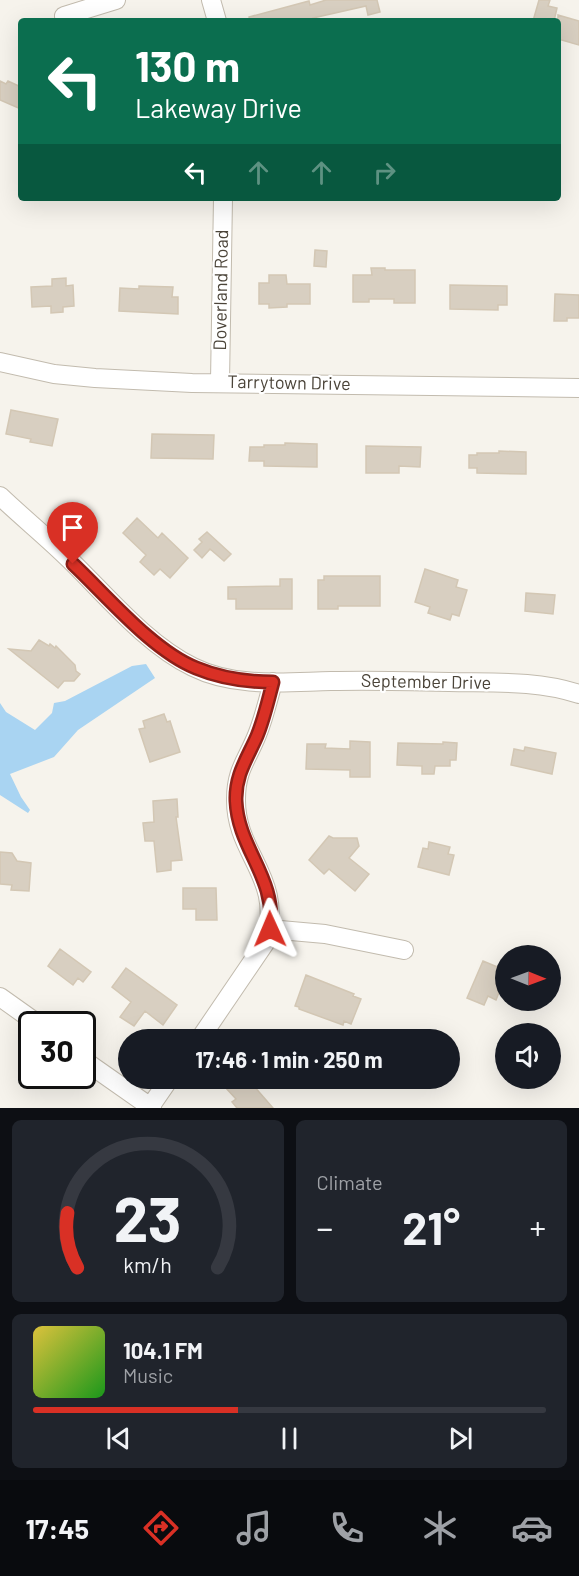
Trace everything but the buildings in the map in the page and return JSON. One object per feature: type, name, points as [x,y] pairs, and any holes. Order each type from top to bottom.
[{"type":"street","points":[[64,16],[116,0]]},
{"type":"street","points":[[211,0],[215,18]]},
{"type":"street","name":"Doverland Road","points":[[220,382],[223,201]]},
{"type":"street","name":"Tarrytown Drive","points":[[0,362],[54,374],[95,378],[192,382],[579,388]]},
{"type":"street","name":"September Drive","points":[[0,496],[57,547],[164,650],[194,668],[250,682],[518,683],[550,686],[579,694]]},
{"type":"street","points":[[206,1029],[265,943],[270,929],[268,891],[241,830],[236,800],[243,763],[256,738],[273,682]]},
{"type":"street","points":[[270,929],[325,934],[404,950]]},
{"type":"street","points":[[0,997],[20,1011]]},
{"type":"street","points":[[96,1069],[151,1107],[163,1089]]},
{"type":"water","points":[[146,664],[155,678],[78,730],[54,757],[10,774],[30,810],[28,813],[0,795],[0,703],[6,712],[35,730],[52,713],[54,703],[65,701],[132,666]]},
{"type":"route","points":[[73,564],[164,650],[194,668],[250,682],[273,682],[256,738],[243,763],[236,800],[241,830],[268,891],[270,929]]}]
